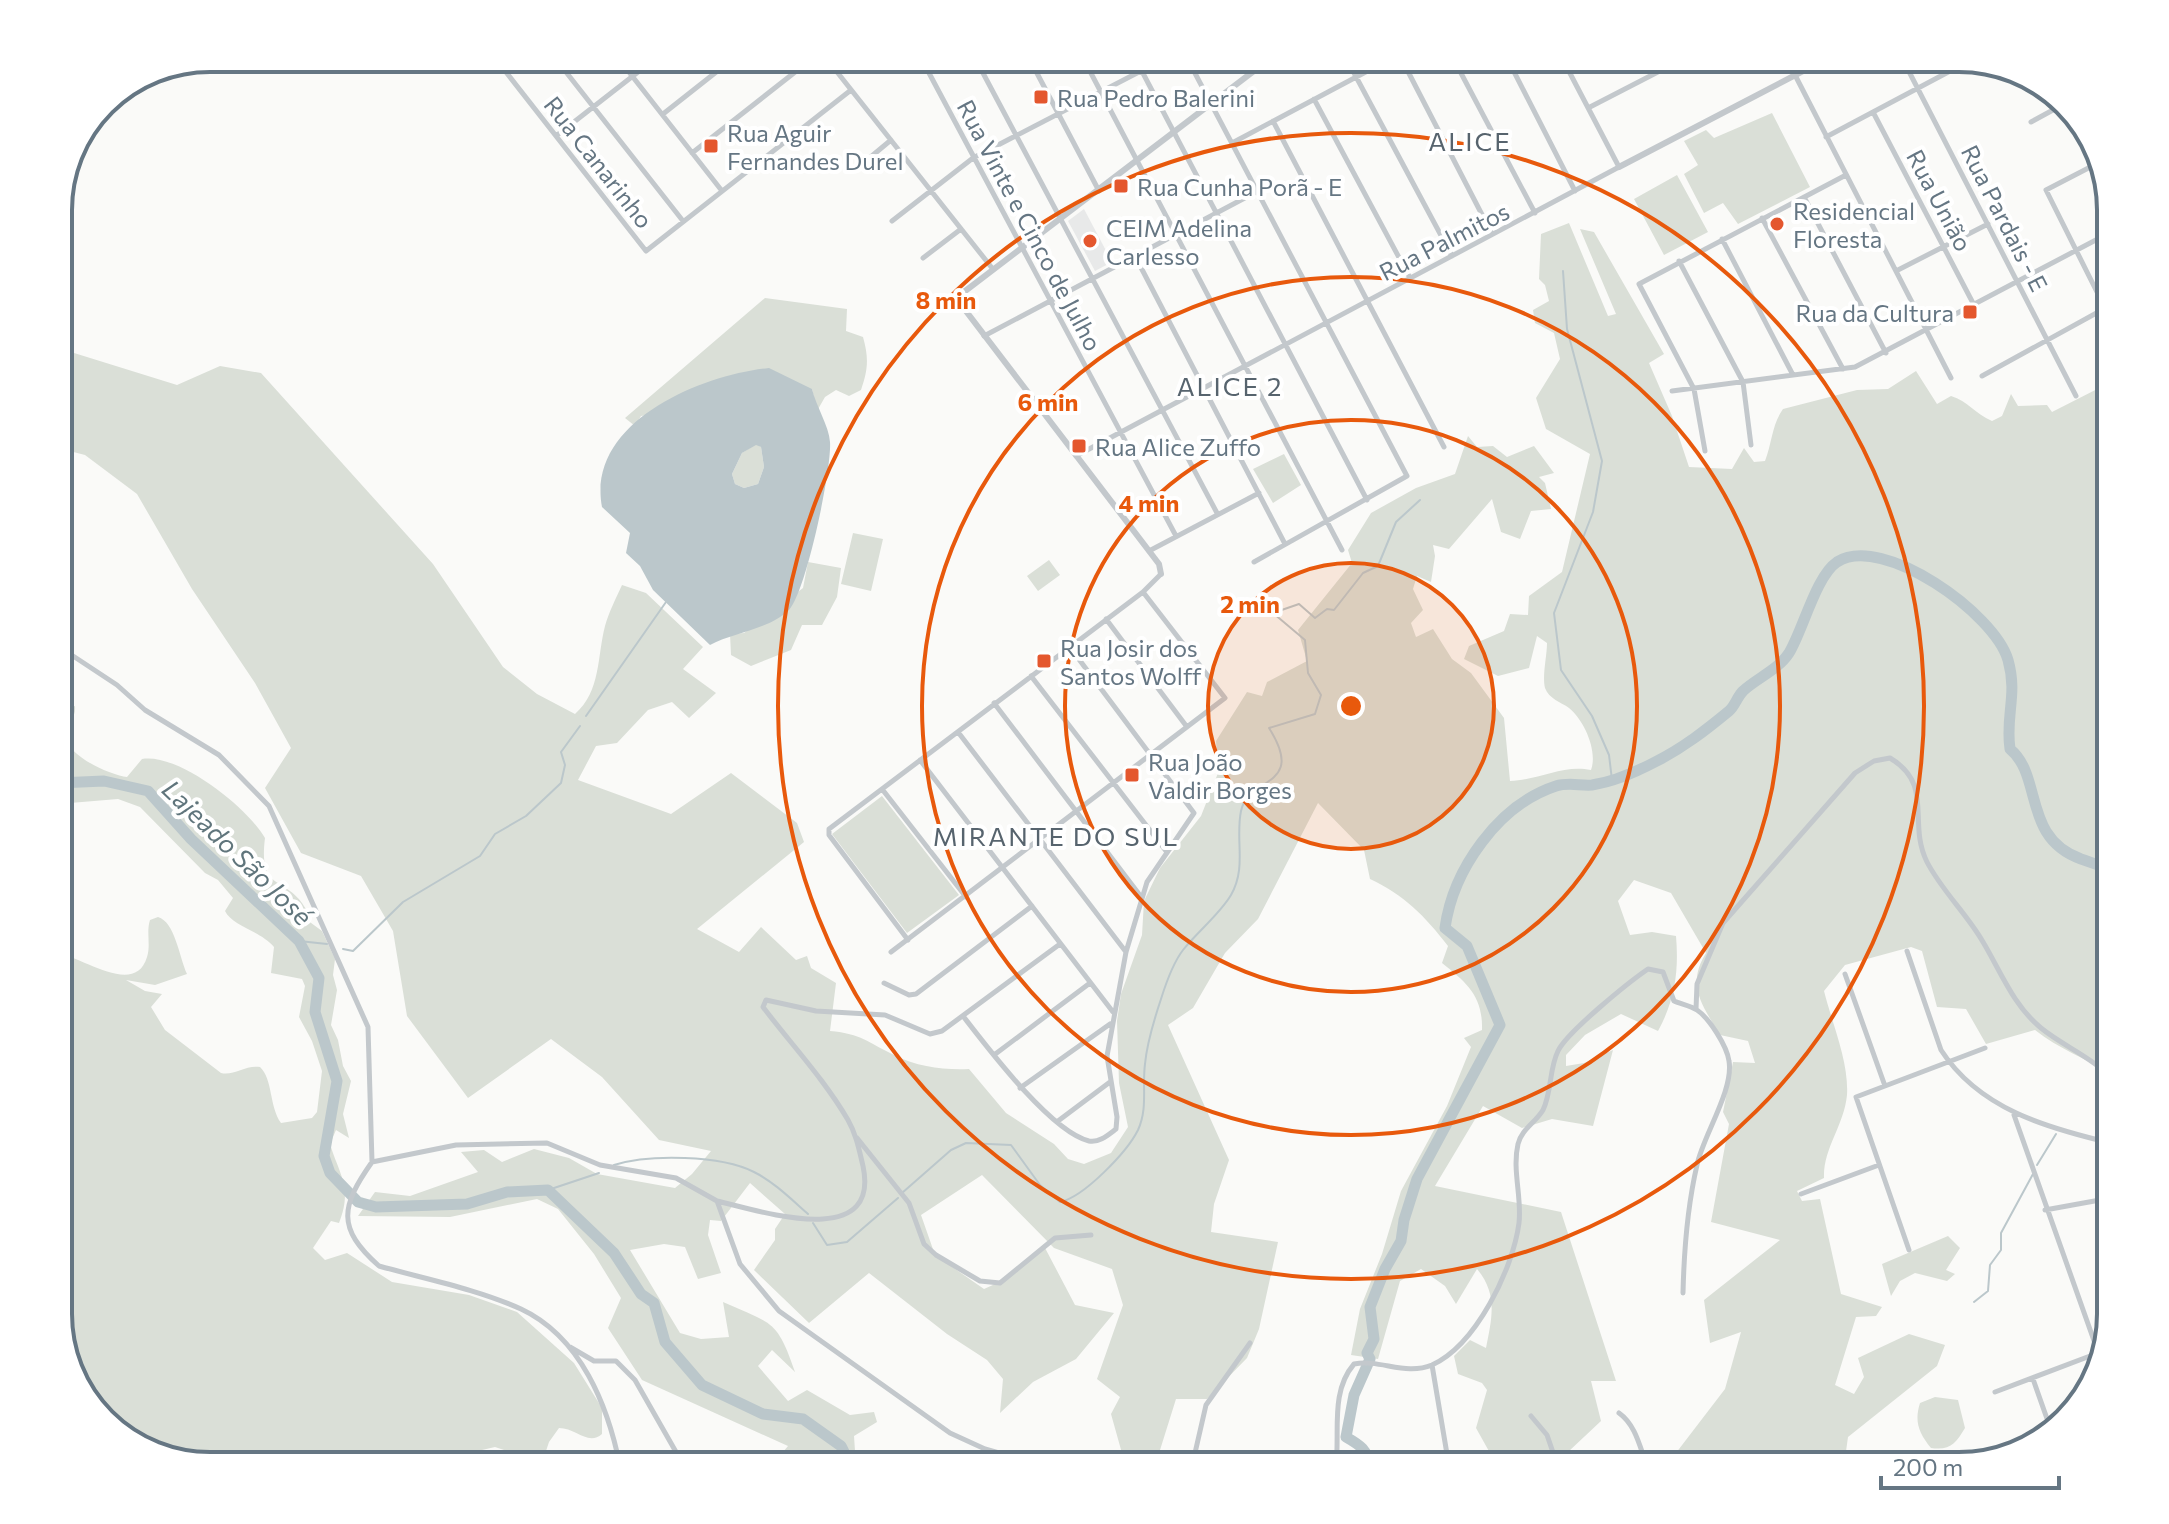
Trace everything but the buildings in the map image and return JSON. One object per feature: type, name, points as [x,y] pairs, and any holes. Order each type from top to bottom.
[{"type":"street","name":"Rua Canarinho","points":[[506,72],[646,251],[683,222]]},
{"type":"street","points":[[566,72],[683,222],[851,90]]},
{"type":"street","points":[[630,72],[722,191]]},
{"type":"street","points":[[556,136],[638,72]]},
{"type":"street","points":[[663,115],[717,72]]},
{"type":"street","points":[[692,153],[795,72]]},
{"type":"street","points":[[837,72],[992,268]]},
{"type":"street","name":"Rua Vinte e Cinco de Julho","points":[[928,72],[1176,536]]},
{"type":"street","points":[[982,72],[1217,513]]},
{"type":"street","points":[[1036,72],[1099,191]]},
{"type":"street","points":[[1090,72],[1342,550]]},
{"type":"street","points":[[892,221],[973,158],[1138,72]]},
{"type":"street","points":[[1143,72],[1367,500]]},
{"type":"street","points":[[1194,72],[1406,471],[1405,480],[1254,562]]},
{"type":"street","points":[[908,940],[829,835],[829,829],[1143,592],[1161,574],[1159,564],[956,298],[1253,72]]},
{"type":"street","points":[[1353,72],[1452,256]]},
{"type":"street","points":[[1232,143],[1365,72]]},
{"type":"street","points":[[1408,72],[1492,234]]},
{"type":"street","points":[[1460,72],[1535,213]]},
{"type":"street","points":[[1514,72],[1575,191]]},
{"type":"street","points":[[1570,72],[1619,167]]},
{"type":"street","points":[[1590,107],[1658,72]]},
{"type":"street","points":[[1793,72],[1951,378]]},
{"type":"street","name":"Rua Palmitos","points":[[1076,456],[1801,72]]},
{"type":"street","name":"Rua Pardais - E","points":[[1909,72],[2076,396]]},
{"type":"street","points":[[1826,137],[1948,72]]},
{"type":"street","points":[[1314,99],[1410,278]]},
{"type":"street","points":[[2031,122],[2054,110]]},
{"type":"street","name":"Rua União","points":[[1873,112],[1974,305]]},
{"type":"street","points":[[1273,121],[1444,447]]},
{"type":"street","points":[[855,170],[891,140]]},
{"type":"street","points":[[2090,167],[2046,190],[2097,287]]},
{"type":"street","points":[[1705,451],[1694,389],[1639,284],[1846,175]]},
{"type":"street","points":[[984,336],[1258,191]]},
{"type":"street","points":[[1804,197],[1886,353]]},
{"type":"street","points":[[1762,218],[1843,369]]},
{"type":"street","points":[[1896,271],[1988,224]]},
{"type":"street","points":[[923,258],[961,229]]},
{"type":"street","points":[[1722,239],[1793,375]]},
{"type":"street","points":[[1672,391],[1843,369],[1886,353],[2097,240]]},
{"type":"street","points":[[1135,256],[1285,544]]},
{"type":"street","points":[[1679,261],[1743,382],[1751,445]]},
{"type":"street","points":[[1982,376],[2097,312]]},
{"type":"street","points":[[1149,551],[1259,493]]},
{"type":"street","points":[[891,952],[1225,698],[1143,592]]},
{"type":"street","points":[[1106,619],[1187,727]]},
{"type":"street","points":[[963,1016],[1020,1088],[1058,1121],[1086,1141],[1096,1141],[1116,1129],[1117,1117],[1107,1056],[1110,1024],[1126,952],[1151,874],[1194,813],[1069,646]]},
{"type":"street","points":[[72,655],[117,685],[145,710],[219,755],[269,806],[368,1027],[372,1162],[354,1187],[348,1202],[349,1233],[379,1266],[521,1309],[548,1327],[597,1388],[611,1422],[617,1452]]},
{"type":"street","points":[[1031,676],[1166,851]]},
{"type":"street","points":[[994,703],[1142,898]]},
{"type":"street","points":[[958,732],[1126,952]]},
{"type":"street","points":[[1696,1009],[1697,984],[1710,948],[1730,915],[1855,773],[1874,761],[1890,758],[1906,767],[1915,782],[1919,840],[1925,859],[1983,941],[2015,1001],[2042,1029],[2097,1063]]},
{"type":"street","points":[[920,760],[1113,1012]]},
{"type":"street","points":[[882,789],[966,897]]},
{"type":"street","points":[[884,983],[909,995],[924,989],[1032,906]]},
{"type":"street","points":[[1060,944],[942,1031],[930,1034],[885,1015],[865,1011],[816,1011],[768,999],[762,1003],[833,1097],[856,1137],[909,1203],[924,1244],[936,1255],[980,1281],[1000,1283],[1055,1238],[1091,1235]]},
{"type":"street","points":[[1907,951],[1941,1050],[1948,1062],[2014,1114],[2097,1139]]},
{"type":"street","points":[[1336,1452],[1337,1406],[1347,1372],[1354,1364],[1364,1362],[1409,1371],[1432,1365],[1455,1349],[1496,1294],[1519,1225],[1518,1142],[1541,1114],[1549,1097],[1558,1050],[1579,1027],[1648,969],[1663,972],[1674,1001],[1696,1009],[1725,1049],[1730,1063],[1725,1086],[1697,1161],[1687,1214],[1683,1293]]},
{"type":"street","points":[[1845,974],[1885,1086]]},
{"type":"street","points":[[994,1055],[1090,983]]},
{"type":"street","points":[[1020,1088],[1110,1024]]},
{"type":"street","points":[[1909,1250],[1856,1097],[1985,1048]]},
{"type":"street","points":[[1058,1121],[1110,1082]]},
{"type":"street","points":[[2014,1114],[2045,1210],[2094,1342]]},
{"type":"street","points":[[372,1162],[456,1145],[547,1143],[600,1165],[676,1178],[717,1201],[804,1219],[833,1218],[853,1212],[862,1201],[866,1180],[856,1137]]},
{"type":"street","points":[[1801,1194],[1879,1165]]},
{"type":"street","points":[[2045,1210],[2097,1200]]},
{"type":"street","points":[[717,1201],[740,1264],[779,1311],[950,1433],[996,1452]]},
{"type":"street","points":[[1195,1452],[1206,1405],[1250,1343]]},
{"type":"street","points":[[565,1345],[594,1361],[608,1359],[623,1368],[635,1380],[676,1452]]},
{"type":"street","points":[[1995,1392],[2090,1356]]},
{"type":"street","points":[[1432,1365],[1447,1452]]},
{"type":"street","points":[[2033,1379],[2047,1420]]},
{"type":"street","points":[[1619,1413],[1631,1427],[1641,1452]]},
{"type":"street","points":[[1531,1416],[1547,1435],[1553,1452]]},
{"type":"shaded area","points":[[1772,113],[1810,187],[1738,224],[1723,203],[1704,213],[1684,174],[1698,165],[1684,141],[1706,130],[1714,138]]},
{"type":"shaded area","points":[[1677,175],[1708,232],[1664,255],[1634,199]]},
{"type":"shaded area","name":"CEIM Adelina Carlesso","points":[[1084,209],[1112,262],[1095,271],[1068,221]]},
{"type":"shaded area","points":[[1569,223],[1608,316],[1616,314],[1580,229],[1594,232],[1664,354],[1649,363],[1672,416],[1689,467],[1732,469],[1744,448],[1754,462],[1765,461],[1774,427],[1783,409],[1857,390],[1888,389],[1916,371],[1937,404],[1951,396],[1992,421],[2002,416],[2011,394],[2018,406],[2047,405],[2052,412],[2097,389],[2097,1067],[2035,1030],[1986,1044],[1966,1009],[1937,1007],[1922,951],[1911,947],[1845,965],[1824,991],[1843,1056],[1847,1095],[1827,1157],[1824,1178],[1797,1191],[1802,1201],[1820,1199],[1841,1294],[1882,1307],[1876,1316],[1856,1317],[1835,1385],[1854,1394],[1864,1377],[1858,1358],[1909,1334],[1945,1345],[1937,1366],[1848,1437],[1846,1452],[1677,1452],[1725,1389],[1741,1332],[1710,1343],[1704,1300],[1780,1240],[1711,1222],[1729,1124],[1723,1112],[1733,1062],[1755,1063],[1748,1041],[1720,1035],[1702,1004],[1697,975],[1706,953],[1671,893],[1634,880],[1618,901],[1630,935],[1652,932],[1676,936],[1674,985],[1658,1031],[1621,1014],[1585,1035],[1566,1055],[1566,1066],[1584,1063],[1613,1050],[1593,1126],[1552,1119],[1522,1128],[1483,1106],[1435,1186],[1561,1212],[1616,1381],[1591,1381],[1601,1421],[1568,1452],[1489,1452],[1476,1428],[1487,1390],[1482,1383],[1458,1374],[1454,1356],[1470,1340],[1486,1348],[1491,1297],[1477,1269],[1456,1304],[1445,1286],[1421,1269],[1400,1281],[1378,1359],[1351,1355],[1360,1309],[1382,1254],[1401,1191],[1447,1106],[1471,1047],[1464,1038],[1482,1030],[1482,1018],[1472,991],[1442,963],[1448,946],[1413,907],[1370,879],[1364,850],[1318,803],[1258,919],[1225,953],[1193,1008],[1168,1025],[1229,1160],[1214,1204],[1211,1232],[1278,1242],[1259,1329],[1247,1358],[1207,1399],[1176,1399],[1159,1452],[1122,1452],[1111,1414],[1120,1397],[1097,1379],[1123,1305],[1112,1269],[1054,1248],[982,1175],[921,1215],[935,1255],[984,1289],[1004,1280],[1044,1246],[1075,1305],[1114,1313],[1076,1359],[1033,1382],[1000,1413],[1003,1379],[987,1360],[947,1334],[869,1273],[809,1323],[754,1270],[775,1240],[775,1229],[785,1214],[750,1183],[721,1221],[710,1220],[708,1235],[721,1273],[698,1279],[685,1247],[664,1244],[630,1250],[680,1333],[701,1339],[729,1337],[723,1302],[763,1320],[777,1332],[795,1372],[772,1350],[758,1366],[788,1401],[807,1390],[850,1415],[874,1412],[877,1422],[854,1436],[856,1452],[783,1452],[788,1446],[642,1380],[608,1328],[621,1298],[594,1254],[558,1209],[537,1199],[450,1217],[358,1216],[375,1192],[410,1196],[478,1172],[461,1152],[484,1150],[502,1162],[534,1149],[569,1158],[597,1174],[675,1188],[692,1174],[711,1151],[659,1140],[602,1077],[551,1039],[468,1098],[407,1016],[393,931],[361,876],[301,853],[265,788],[291,748],[255,683],[192,589],[137,494],[85,455],[72,452],[72,352],[177,385],[220,366],[261,373],[433,564],[503,667],[537,694],[575,714],[590,695],[605,626],[622,585],[646,593],[703,647],[683,669],[716,693],[689,718],[672,702],[648,710],[617,743],[596,746],[578,780],[671,814],[731,773],[797,823],[804,842],[697,929],[739,952],[761,927],[796,960],[807,956],[811,968],[836,983],[830,1031],[857,1036],[921,1065],[969,1069],[1006,1113],[1054,1144],[1068,1159],[1084,1164],[1111,1153],[1128,1127],[1119,1083],[1117,1021],[1121,994],[1142,935],[1144,901],[1160,868],[1201,816],[1218,773],[1216,741],[1247,692],[1262,696],[1267,682],[1307,661],[1298,630],[1352,563],[1348,550],[1371,513],[1416,488],[1455,474],[1468,436],[1477,447],[1493,446],[1507,457],[1534,446],[1554,473],[1539,477],[1545,483],[1551,509],[1531,511],[1520,539],[1501,532],[1492,499],[1449,549],[1433,545],[1435,556],[1431,582],[1417,576],[1413,589],[1423,610],[1411,623],[1416,637],[1433,629],[1452,659],[1471,673],[1504,718],[1510,781],[1571,769],[1591,770],[1593,754],[1584,728],[1575,713],[1552,698],[1545,688],[1547,643],[1537,636],[1529,668],[1498,676],[1464,659],[1469,646],[1504,631],[1510,614],[1528,615],[1529,596],[1562,572],[1590,454],[1546,429],[1536,398],[1560,359],[1554,333],[1535,323],[1533,310],[1549,301],[1545,285],[1539,279],[1541,234]]},
{"type":"shaded area","points":[[765,298],[847,309],[846,331],[863,337],[866,351],[866,370],[861,390],[849,396],[836,390],[825,397],[817,411],[812,389],[641,416],[635,426],[625,418]]},
{"type":"shaded area","points":[[769,368],[812,389],[829,436],[830,456],[810,556],[796,599],[781,617],[710,645],[653,590],[640,566],[626,553],[630,533],[602,507],[602,477],[612,450],[630,428],[654,408],[682,393],[742,372]],"holes":[[[756,445],[761,447],[764,467],[758,484],[744,488],[735,484],[732,474],[742,453]]]},
{"type":"shaded area","points":[[756,444],[761,447],[764,467],[758,484],[744,488],[735,484],[732,474],[742,453]]},
{"type":"shaded area","points":[[1284,454],[1301,485],[1273,503],[1253,469]]},
{"type":"shaded area","points":[[853,533],[883,539],[871,591],[841,584]]},
{"type":"shaded area","points":[[1049,560],[1060,575],[1038,591],[1027,576]]},
{"type":"shaded area","points":[[808,562],[841,568],[837,597],[822,625],[802,625],[791,650],[751,666],[731,655],[730,634],[744,633],[803,588]]},
{"type":"shaded area","points":[[72,748],[87,761],[127,777],[142,759],[174,764],[228,798],[265,838],[264,856],[270,876],[298,898],[306,909],[303,917],[322,931],[335,959],[333,975],[337,990],[331,1025],[338,1040],[343,1066],[351,1081],[343,1114],[349,1138],[336,1130],[330,1144],[343,1182],[345,1200],[339,1223],[331,1221],[313,1248],[325,1260],[347,1253],[392,1282],[469,1295],[517,1312],[574,1363],[602,1408],[602,1434],[592,1438],[559,1428],[546,1452],[510,1452],[495,1447],[479,1452],[210,1452],[183,1449],[149,1438],[112,1412],[101,1398],[83,1367],[72,1323],[72,958],[106,971],[131,974],[141,969],[147,957],[150,920],[158,917],[173,932],[187,974],[155,985],[126,980],[145,991],[162,994],[151,1007],[165,1030],[221,1073],[260,1067],[267,1078],[274,1109],[281,1123],[312,1118],[317,1112],[322,1071],[312,1041],[299,1017],[305,986],[302,979],[271,973],[274,947],[229,916],[225,911],[233,898],[218,880],[205,873],[140,807],[118,799],[72,803]]},
{"type":"shaded area","points":[[882,796],[959,895],[907,933],[832,834]]},
{"type":"shaded area","points":[[1948,1236],[1960,1248],[1946,1270],[1955,1274],[1947,1281],[1915,1273],[1900,1281],[1891,1296],[1882,1264]]},
{"type":"shaded area","points":[[1935,1397],[1958,1400],[1965,1428],[1948,1447],[1931,1448],[1918,1422],[1920,1403]]},
{"type":"waterway","points":[[1563,271],[1567,329],[1602,461],[1593,512],[1554,613],[1561,670],[1592,716],[1609,755],[1612,780]]},
{"type":"waterway","points":[[902,1193],[951,1150],[966,1143],[1011,1145],[1040,1185],[1060,1202],[1081,1192],[1125,1150],[1141,1122],[1147,1048],[1170,973],[1183,950],[1231,895],[1240,864],[1241,811],[1246,800],[1279,771],[1282,761],[1279,747],[1269,728],[1315,714],[1321,695],[1308,673],[1305,640],[1273,613],[1299,604],[1315,618],[1327,609],[1334,610],[1363,573],[1378,566],[1396,522],[1420,500]]},
{"type":"waterway","name":"Lajeado São José","points":[[1364,1452],[1346,1437],[1354,1395],[1370,1359],[1367,1353],[1374,1339],[1370,1307],[1385,1269],[1401,1241],[1417,1179],[1500,1025],[1467,946],[1445,928],[1450,906],[1468,863],[1482,842],[1515,808],[1556,786],[1592,785],[1632,773],[1665,757],[1703,732],[1731,709],[1743,691],[1784,659],[1829,569],[1837,562],[1857,556],[1881,559],[1908,568],[1935,583],[1960,601],[1999,641],[2011,673],[2010,749],[2027,775],[2041,822],[2062,849],[2097,864]]},
{"type":"waterway","points":[[586,716],[666,602]]},
{"type":"waterway","points":[[343,949],[353,951],[403,902],[480,856],[495,834],[526,816],[561,783],[565,765],[561,752],[580,726]]},
{"type":"waterway","name":"Lajeado São José","points":[[72,782],[104,781],[148,791],[191,839],[299,941],[319,978],[315,1012],[337,1081],[324,1156],[330,1173],[358,1202],[376,1207],[467,1204],[507,1192],[548,1190],[614,1253],[641,1294],[654,1303],[665,1342],[702,1385],[763,1414],[803,1419],[841,1446],[844,1452]]},
{"type":"waterway","points":[[299,941],[327,944]]},
{"type":"waterway","points":[[2037,1165],[2056,1134]]},
{"type":"waterway","points":[[614,1165],[646,1159],[685,1158],[740,1166],[768,1181],[808,1214]]},
{"type":"waterway","points":[[548,1190],[599,1173]]},
{"type":"waterway","points":[[1974,1302],[1988,1291],[1990,1265],[2001,1250],[2001,1233],[2033,1174]]},
{"type":"waterway","points":[[813,1223],[827,1245],[847,1242],[898,1198]]},
{"type":"place","name":"Rua Pedro Balerini","points":[[1041,97]]},
{"type":"place","name":"Rua Aguir Fernandes Durel","points":[[711,146]]},
{"type":"place","name":"Rua Cunha Porã - E","points":[[1121,186]]},
{"type":"place","name":"Residencial Floresta","points":[[1777,224]]},
{"type":"place","name":"CEIM Adelina Carlesso","points":[[1090,241]]},
{"type":"place","name":"Rua da Cultura","points":[[1970,312]]},
{"type":"place","name":"Rua Alice Zuffo","points":[[1079,446]]},
{"type":"place","name":"Rua Josir dos Santos Wolff","points":[[1044,661]]},
{"type":"place","name":"Rua João Valdir Borges","points":[[1132,775]]},
{"type":"district","name":"ALICE","points":[[1470,140]]},
{"type":"district","name":"ALICE 2","points":[[1230,385]]},
{"type":"district","name":"MIRANTE DO SUL","points":[[1056,835]]}]
